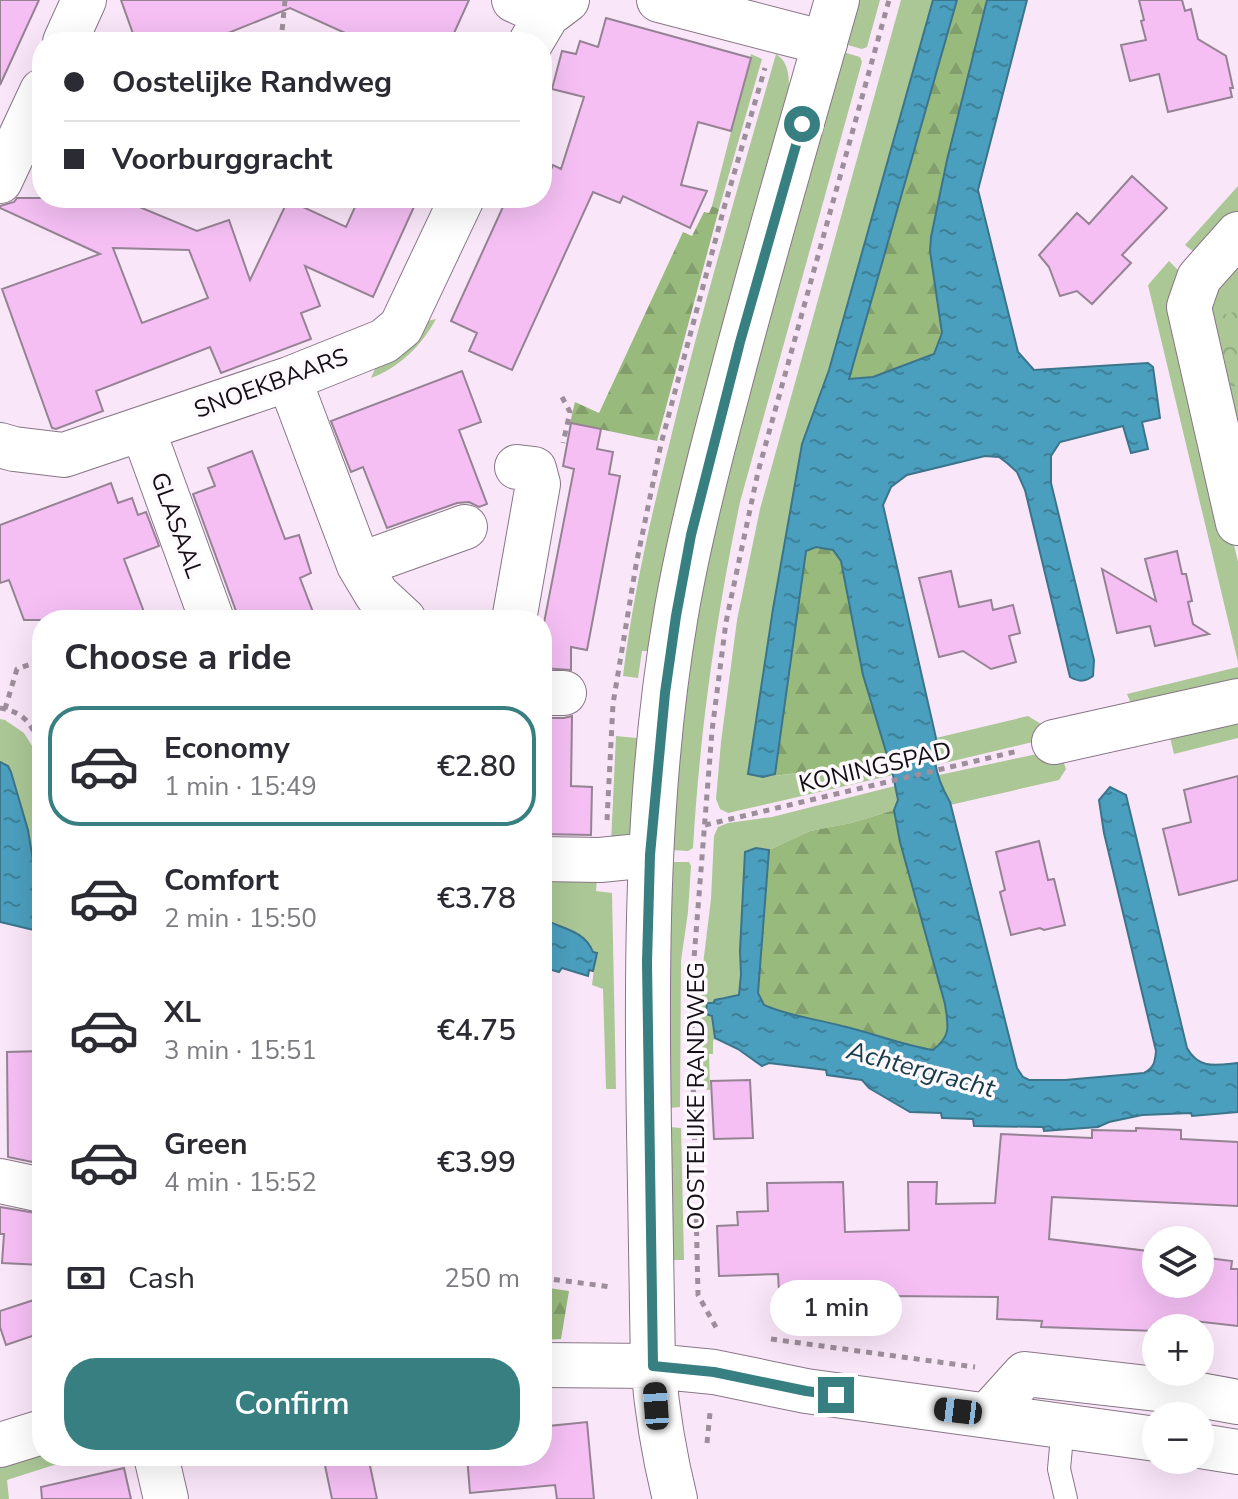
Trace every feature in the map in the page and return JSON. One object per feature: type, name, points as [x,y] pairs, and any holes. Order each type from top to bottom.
[{"type":"street","points":[[70,32],[84,0]]},
{"type":"street","points":[[659,0],[825,43]]},
{"type":"street","name":"OOSTELIJKE RANDWEG","points":[[675,1499],[661,1436],[653,1366],[647,962],[650,855],[665,693],[691,535],[744,328],[837,0]]},
{"type":"street","points":[[0,181],[32,112]]},
{"type":"street","name":"SNOEKBAARS","points":[[0,445],[64,455],[289,379],[384,341],[401,327],[457,208]]},
{"type":"street","points":[[1236,507],[1189,307],[1199,278],[1238,234]]},
{"type":"street","points":[[289,379],[359,565],[377,595],[393,610]]},
{"type":"street","name":"GLASAAL","points":[[143,430],[208,610]]},
{"type":"street","points":[[516,610],[538,484],[534,469],[517,467]]},
{"type":"street","points":[[359,565],[465,527]]},
{"type":"street","points":[[1054,742],[1238,701]]},
{"type":"street","points":[[552,859],[600,860],[650,855]]},
{"type":"street","points":[[0,1181],[32,1188]]},
{"type":"street","points":[[552,1365],[653,1366],[714,1372],[806,1391],[1142,1437]]},
{"type":"street","points":[[988,1415],[1025,1374],[1183,1392],[1238,1402]]},
{"type":"street","points":[[0,1445],[32,1435]]},
{"type":"street","points":[[1214,1448],[1238,1452]]},
{"type":"street","points":[[158,1466],[166,1499]]},
{"type":"lane","points":[[1063,1425],[1059,1469],[1066,1499]]},
{"type":"path","points":[[282,32],[285,0]]},
{"type":"path","name":"OOSTELIJKE RANDWEG","points":[[692,1031],[701,856],[726,622],[758,472],[889,0]]},
{"type":"path","points":[[32,664],[17,669],[2,708],[18,712],[32,728]]},
{"type":"path","name":"KONINGSPAD","points":[[704,825],[1054,742]]},
{"type":"path","name":"OOSTELIJKE RANDWEG","points":[[692,1062],[698,1295],[718,1332]]},
{"type":"path","points":[[764,1338],[1025,1374]]},
{"type":"green space","points":[[856,0],[880,0],[867,47],[862,49],[844,44]]},
{"type":"green space","points":[[901,0],[933,0],[829,370],[802,444],[748,773],[762,777],[775,776],[889,761],[893,775],[728,813],[720,809],[716,799],[721,742],[737,620],[760,509]]},
{"type":"green space","points":[[957,0],[987,0],[947,160],[930,251],[942,334],[934,354],[873,377],[849,379]]},
{"type":"green space","points":[[843,52],[860,57],[862,62],[740,502],[710,674],[693,848],[688,851],[670,850],[689,654],[734,436]]},
{"type":"green space","points":[[751,54],[762,59],[719,209],[712,206]]},
{"type":"green space","points":[[776,54],[787,69],[788,102],[651,651],[642,651],[638,678],[623,676],[637,586],[683,389]]},
{"type":"green space","points":[[1238,186],[1238,219],[1195,253],[1185,245]]},
{"type":"green space","points":[[712,206],[719,209],[657,441],[570,423],[575,402],[599,413],[683,232],[692,236],[704,212],[709,213]]},
{"type":"green space","points":[[1238,251],[1238,454],[1205,326],[1214,280]]},
{"type":"green space","points":[[1169,261],[1179,271],[1182,324],[1238,562],[1238,662],[1148,285]]},
{"type":"green space","points":[[1238,311],[1238,385],[1231,387],[1214,317]]},
{"type":"green space","points":[[436,319],[409,354],[371,378],[379,360],[419,323]]},
{"type":"green space","points":[[816,547],[833,550],[841,561],[863,675],[889,761],[774,776],[801,574],[806,551]]},
{"type":"green space","points":[[1238,667],[1238,689],[1135,713],[1127,694]]},
{"type":"green space","points":[[1238,713],[1238,738],[1174,754],[1168,729]]},
{"type":"green space","points":[[1028,716],[1051,730],[1054,737],[936,765],[936,738]]},
{"type":"green space","points":[[0,719],[24,733],[32,746],[32,855],[11,772],[8,766],[0,762]]},
{"type":"green space","points":[[616,736],[637,738],[629,844],[611,843]]},
{"type":"green space","points":[[1056,750],[1066,769],[1059,780],[950,805],[943,790],[939,775]]},
{"type":"green space","points":[[895,786],[898,800],[894,810],[810,831],[769,850],[756,848],[745,852],[739,996],[722,997],[714,1003],[715,1038],[713,1054],[709,1054],[710,1090],[704,1089],[702,973],[711,899],[714,836],[718,827],[772,817]]},
{"type":"green space","points":[[894,810],[945,1004],[946,1035],[933,1050],[783,1012],[764,1005],[758,993],[769,850],[810,831]]},
{"type":"green space","points":[[669,862],[689,862],[691,866],[681,961],[680,1107],[669,1108]]},
{"type":"green space","points":[[552,875],[597,879],[596,891],[612,893],[616,1089],[606,1089],[603,989],[592,985],[596,953],[579,934],[552,923]]},
{"type":"green space","points":[[670,1127],[681,1128],[684,1260],[671,1260]]},
{"type":"green space","points":[[552,1288],[569,1291],[561,1339],[552,1339]]},
{"type":"green space","points":[[32,1451],[32,1466],[51,1466],[7,1480],[9,1499],[0,1499],[0,1462]]},
{"type":"water","name":"Achtergracht","points":[[933,0],[957,0],[849,379],[873,377],[934,354],[942,333],[930,251],[931,237],[987,0],[1027,0],[978,190],[1018,352],[1034,370],[1148,363],[1153,367],[1160,418],[1142,422],[1148,449],[1131,453],[1123,426],[1060,442],[1051,456],[1051,483],[1094,660],[1093,676],[1085,680],[1070,677],[1025,490],[1017,472],[1007,463],[999,457],[985,456],[907,475],[891,487],[883,505],[936,738],[937,771],[950,802],[1017,1068],[1029,1080],[1065,1080],[1144,1073],[1154,1061],[1156,1051],[1104,833],[1099,800],[1110,787],[1126,795],[1187,1048],[1203,1063],[1238,1063],[1238,1112],[1192,1116],[1191,1113],[1142,1115],[1098,1127],[1044,1131],[1043,1127],[974,1126],[973,1119],[942,1118],[941,1113],[910,1112],[869,1088],[862,1080],[827,1075],[826,1070],[769,1063],[762,1066],[715,1038],[712,1016],[706,1014],[707,1003],[739,995],[745,852],[756,848],[769,850],[758,993],[764,1005],[933,1050],[946,1035],[945,1004],[900,842],[894,810],[898,800],[893,775],[863,675],[841,561],[833,550],[816,547],[806,551],[775,774],[763,777],[748,774],[802,444],[829,370]]},
{"type":"water","points":[[0,762],[8,766],[11,772],[28,830],[32,855],[32,930],[0,922]]},
{"type":"water","points":[[552,922],[578,934],[597,953],[593,971],[589,970],[588,976],[562,968],[559,972],[552,970]]},
{"type":"building","points":[[0,0],[39,0],[0,85]]},
{"type":"building","points":[[121,0],[469,0],[455,32],[343,32],[290,8],[231,32],[132,32]]},
{"type":"building","points":[[1139,0],[1182,0],[1185,11],[1191,9],[1198,39],[1226,56],[1232,97],[1168,112],[1159,74],[1130,81],[1121,45],[1146,40]]},
{"type":"building","points":[[606,18],[751,58],[731,131],[698,122],[681,185],[707,191],[690,228],[623,196],[620,203],[593,192],[512,370],[469,351],[477,333],[451,321],[502,208],[552,208],[552,167],[553,165],[561,169],[584,97],[552,89],[562,51],[576,54],[580,41],[598,47]]},
{"type":"building","points":[[1132,176],[1167,208],[1122,255],[1131,263],[1092,304],[1077,291],[1060,296],[1049,267],[1039,255],[1077,213],[1089,224]]},
{"type":"building","points":[[17,198],[32,198],[32,208],[142,208],[197,231],[229,220],[250,280],[284,208],[305,208],[346,227],[355,208],[413,208],[373,297],[305,266],[320,306],[301,313],[311,339],[221,373],[210,347],[96,391],[103,411],[56,429],[52,428],[2,289],[100,254],[0,206]],"holes":[[[113,248],[189,250],[208,298],[142,323]]]},
{"type":"building","points":[[462,371],[481,422],[459,430],[487,504],[479,507],[469,502],[457,503],[387,528],[363,467],[351,472],[331,421]]},
{"type":"building","points":[[571,423],[601,429],[597,449],[613,452],[609,474],[620,476],[587,650],[571,647],[571,670],[552,669],[552,610],[546,610],[574,469],[563,466]]},
{"type":"building","points":[[252,451],[285,539],[299,535],[311,573],[300,578],[312,610],[236,610],[193,494],[215,486],[208,468]]},
{"type":"building","points":[[111,483],[118,503],[132,498],[138,515],[146,512],[159,546],[124,559],[143,610],[32,610],[32,620],[24,620],[9,580],[0,583],[0,525]]},
{"type":"building","points":[[1177,551],[1192,601],[1188,602],[1193,624],[1209,634],[1155,646],[1150,626],[1117,633],[1102,569],[1156,601],[1145,559]]},
{"type":"building","points":[[951,571],[959,607],[991,600],[993,610],[1013,605],[1020,633],[1009,636],[1016,662],[991,669],[963,651],[939,657],[919,578]]},
{"type":"building","points":[[572,716],[571,786],[592,787],[591,835],[552,834],[552,718]]},
{"type":"building","points":[[1238,776],[1238,880],[1179,895],[1163,829],[1191,822],[1184,790]]},
{"type":"building","points":[[1039,841],[1048,880],[1054,879],[1065,925],[1011,935],[1000,892],[1005,890],[996,852]]},
{"type":"building","points":[[32,1051],[32,1162],[8,1157],[7,1052]]},
{"type":"building","points":[[750,1080],[753,1138],[714,1139],[711,1081]]},
{"type":"building","points":[[1136,1128],[1181,1130],[1181,1139],[1238,1142],[1238,1206],[1052,1197],[1049,1239],[1142,1250],[1142,1298],[1214,1298],[1214,1259],[1232,1261],[1231,1269],[1238,1269],[1238,1326],[1214,1323],[1214,1314],[1142,1314],[1142,1331],[1041,1327],[1042,1321],[997,1319],[998,1297],[890,1296],[890,1301],[843,1302],[843,1291],[779,1292],[778,1274],[719,1276],[717,1226],[738,1225],[737,1212],[768,1211],[767,1183],[843,1182],[845,1232],[909,1230],[908,1182],[937,1182],[936,1204],[995,1203],[1001,1134],[1092,1138],[1092,1130],[1136,1131]]},
{"type":"building","points":[[0,1207],[32,1212],[32,1264],[2,1263],[4,1234],[0,1234]]},
{"type":"building","points":[[32,1301],[32,1336],[6,1345],[0,1327],[0,1311]]},
{"type":"building","points":[[587,1422],[594,1499],[557,1499],[555,1485],[470,1493],[468,1466],[552,1466],[552,1426]]},
{"type":"building","points":[[325,1466],[370,1466],[377,1499],[332,1499]]},
{"type":"building","points":[[124,1468],[131,1499],[42,1499],[41,1487]]},
{"type":"route","points":[[802,124],[740,342],[691,535],[665,693],[650,855],[647,962],[653,1366],[714,1372],[836,1395]]}]
